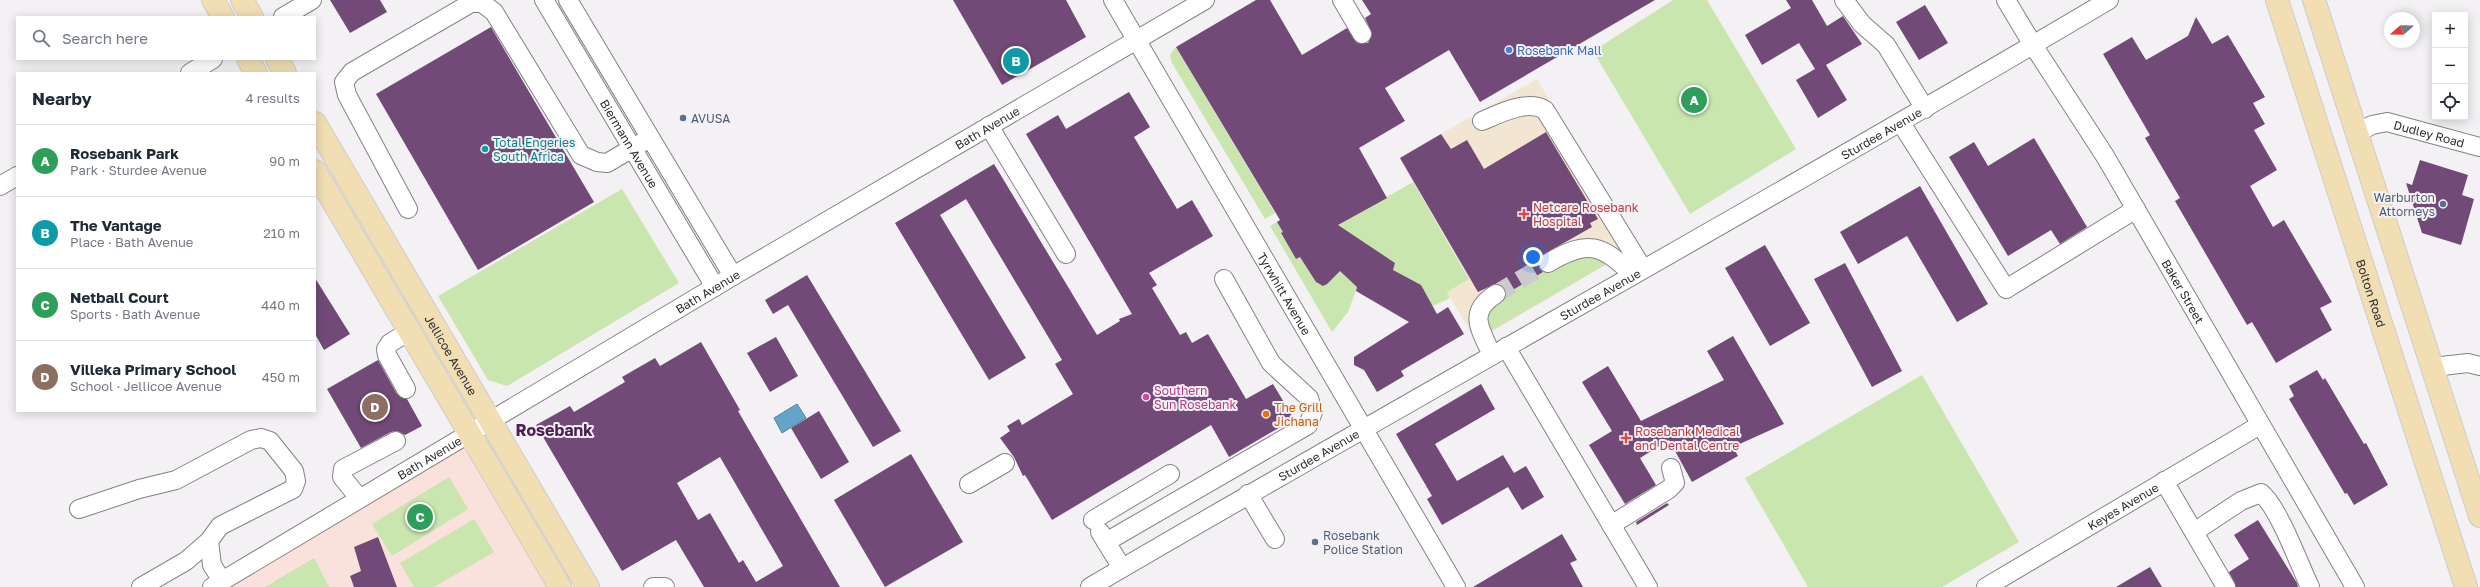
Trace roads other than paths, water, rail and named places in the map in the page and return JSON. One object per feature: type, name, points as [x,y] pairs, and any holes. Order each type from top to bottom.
[{"type":"main road","points":[[213,0],[222,16]]},
{"type":"main road","points":[[242,0],[251,16]]},
{"type":"main road","name":"Bolton Road","points":[[2277,0],[2466,587]]},
{"type":"main road","points":[[2314,0],[2480,516]]},
{"type":"main road","points":[[249,60],[255,72]]},
{"type":"main road","points":[[278,60],[284,72]]},
{"type":"main road","name":"Jellicoe Avenue","points":[[316,125],[491,419],[588,587]]},
{"type":"main road","name":"Jellicoe Avenue","points":[[316,173],[470,431],[560,587]]},
{"type":"street","points":[[285,16],[312,0]]},
{"type":"street","name":"Biermann Avenue","points":[[544,0],[634,148],[715,287]]},
{"type":"street","name":"Biermann Avenue","points":[[568,0],[733,276]]},
{"type":"street","name":"Tyrwhitt Avenue","points":[[1113,0],[1364,427],[1456,587]]},
{"type":"street","name":"Bath Avenue","points":[[217,584],[359,498],[454,444],[470,431],[1205,0]]},
{"type":"street","points":[[1342,0],[1362,34]]},
{"type":"street","points":[[1844,0],[1862,24],[1886,45],[1925,109]]},
{"type":"street","name":"Baker Street","points":[[2006,0],[2032,46],[2105,156],[2355,587]]},
{"type":"street","name":"Sturdee Avenue","points":[[1090,587],[1364,427],[1901,123],[2109,0]]},
{"type":"street","points":[[408,209],[347,95],[344,82],[352,72],[471,3],[482,3],[494,12],[581,155],[597,162],[607,163],[650,138]]},
{"type":"street","points":[[192,72],[211,60]]},
{"type":"street","points":[[592,80],[610,69]]},
{"type":"street","points":[[1482,121],[1525,107],[1540,107],[1545,110],[1638,272]]},
{"type":"street","name":"Dudley Road","points":[[2357,133],[2372,125],[2387,122],[2480,147]]},
{"type":"street","points":[[1901,123],[2006,289],[2136,209]]},
{"type":"street","points":[[989,126],[1066,254]]},
{"type":"street","points":[[0,186],[16,177]]},
{"type":"street","points":[[1548,263],[1571,251],[1590,247],[1614,256],[1638,272]]},
{"type":"street","points":[[1106,542],[1308,425],[1313,412],[1308,398],[1271,363],[1224,279]]},
{"type":"street","points":[[1496,294],[1480,307],[1478,316],[1479,325],[1499,351],[1611,525],[1648,587]]},
{"type":"street","points":[[406,389],[387,355],[386,349],[390,343],[410,332]]},
{"type":"street","points":[[2433,367],[2468,363],[2480,366]]},
{"type":"street","name":"Keyes Avenue","points":[[1986,587],[2260,425]]},
{"type":"street","points":[[79,509],[139,488],[176,480],[251,440],[261,438],[270,440],[294,471],[296,481],[293,489],[220,526],[209,541],[186,562],[141,587]]},
{"type":"street","points":[[359,498],[342,477],[343,470],[396,441]]},
{"type":"street","points":[[969,484],[1005,463]]},
{"type":"street","points":[[1611,525],[1669,489],[1675,483],[1671,468]]},
{"type":"street","points":[[1122,568],[1090,514],[1170,474]]},
{"type":"street","points":[[2164,482],[2226,587]]},
{"type":"street","points":[[2194,532],[2241,501],[2261,493],[2269,502],[2278,519],[2310,587]]},
{"type":"street","points":[[1248,494],[1275,539]]},
{"type":"street","points":[[209,541],[212,565],[217,584]]},
{"type":"street","points":[[653,587],[665,587]]},
{"type":"water","points":[[797,404],[806,418],[782,433],[774,418]]},
{"type":"tunnel","points":[[1496,294],[1548,263]]},
{"type":"place","name":"Rosebank Mall","points":[[1509,50]]},
{"type":"place","name":"The Vantage","points":[[1016,61]]},
{"type":"place","name":"Rosebank Park","points":[[1694,100]]},
{"type":"place","name":"AVUSA","points":[[683,118]]},
{"type":"place","name":"Total Engeries South Africa","points":[[485,149]]},
{"type":"place","name":"Warburton Attorneys","points":[[2443,204]]},
{"type":"place","name":"Netcare Rosebank Hospital","points":[[1524,214]]},
{"type":"place","name":"Southern Sun Rosebank","points":[[1146,397]]},
{"type":"place","name":"Villeka Primary School","points":[[375,407]]},
{"type":"place","name":"The Grill Jichana","points":[[1266,414]]},
{"type":"place","name":"Rosebank Medical and Dental Centre","points":[[1626,438]]},
{"type":"place","name":"Netball Court","points":[[420,517]]},
{"type":"place","name":"Rosebank Police Station","points":[[1315,542]]},
{"type":"district","name":"Rosebank","points":[[554,430]]}]
